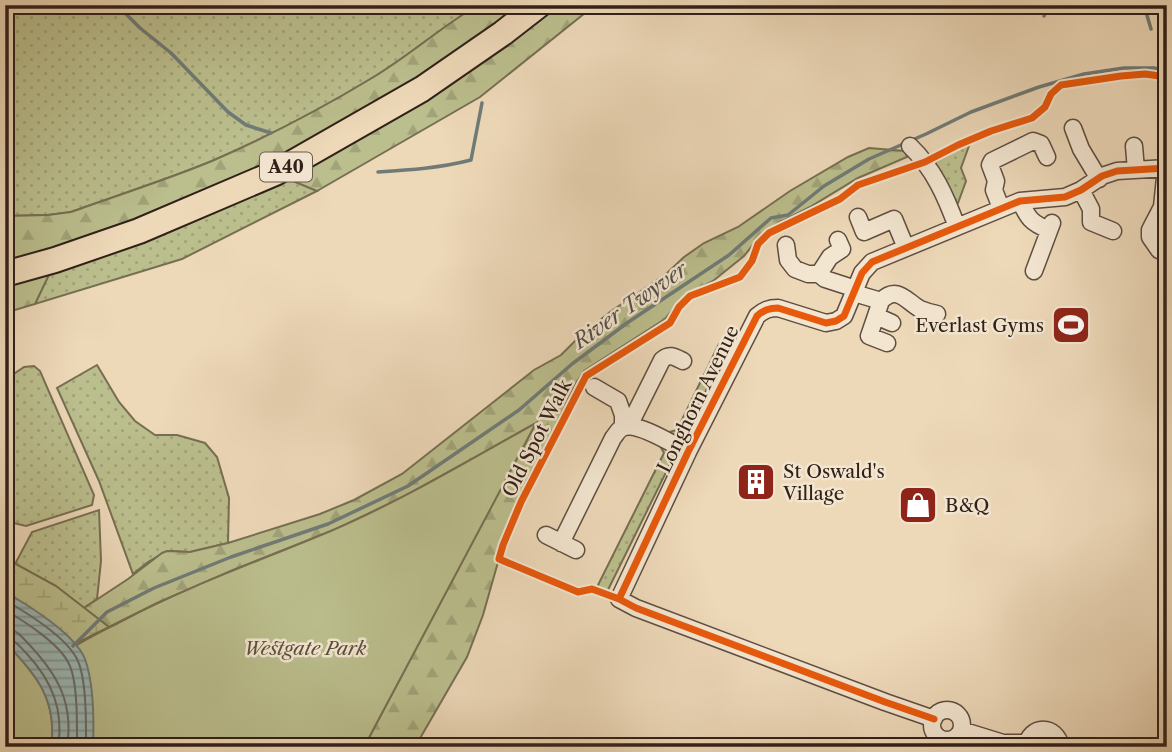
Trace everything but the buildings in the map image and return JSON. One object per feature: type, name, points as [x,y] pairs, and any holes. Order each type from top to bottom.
[{"type":"highway","name":"A40","points":[[5,274],[139,231],[275,173],[422,89],[539,5]]},
{"type":"street","points":[[1073,128],[1099,179]]},
{"type":"street","points":[[1001,208],[994,190],[996,181],[990,165],[992,161],[1036,141],[1041,144],[1047,157]]},
{"type":"street","points":[[910,146],[937,179],[957,227]]},
{"type":"street","points":[[1135,146],[1136,170]]},
{"type":"street","points":[[1166,168],[1162,207],[1150,230],[1150,237],[1159,250],[1167,253]]},
{"type":"street","name":"Longhorn Avenue","points":[[1026,745],[1003,743],[961,730],[952,739],[944,740],[933,730],[933,719],[619,600],[688,452],[757,316],[764,310],[778,308],[826,323],[836,321],[844,316],[865,267],[872,262],[1020,201],[1065,197],[1117,171],[1166,168]]},
{"type":"street","points":[[1082,190],[1091,209],[1091,222],[1113,231]]},
{"type":"street","points":[[1020,201],[1034,223],[1050,227],[1034,271]]},
{"type":"street","points":[[858,217],[864,232],[894,219],[906,248]]},
{"type":"street","points":[[819,274],[830,257],[842,249],[838,240]]},
{"type":"street","points":[[786,245],[788,260],[795,269],[808,274],[819,274],[855,291],[892,323]]},
{"type":"street","points":[[887,342],[869,336],[886,295],[908,298],[919,308],[937,314]]},
{"type":"street","points":[[626,427],[665,356],[672,355],[683,361]]},
{"type":"street","points":[[594,387],[618,401],[626,427]]},
{"type":"street","points":[[561,543],[618,430],[637,427],[688,452]]},
{"type":"street","points":[[546,535],[576,550]]},
{"type":"street","points":[[1026,745],[1032,733],[1043,729],[1054,733],[1061,747]]},
{"type":"green space","points":[[5,5],[478,5],[353,89],[293,122],[212,161],[71,212],[5,216]]},
{"type":"green space","points":[[478,5],[595,5],[480,97],[317,191],[274,173],[56,260],[35,304],[5,313],[5,216],[71,212],[212,161],[294,122],[353,89]]},
{"type":"green space","points":[[970,143],[961,168],[966,181],[958,203],[952,205],[930,165]]},
{"type":"green space","points":[[869,148],[905,151],[907,157],[858,178],[778,223],[761,235],[744,256],[713,281],[684,296],[665,319],[584,371],[574,386],[506,534],[483,615],[467,657],[415,747],[364,747],[535,424],[403,497],[334,530],[233,570],[109,627],[84,608],[162,553],[190,552],[228,543],[320,514],[354,500],[402,474],[534,370],[561,355],[610,312],[666,274],[704,243],[738,227],[790,191],[848,157]]},
{"type":"green space","points":[[275,173],[317,191],[182,259],[35,304],[55,260]]},
{"type":"green space","points":[[730,342],[682,439],[669,432],[677,430],[719,344]]},
{"type":"green space","points":[[97,365],[119,402],[135,421],[155,435],[177,435],[205,443],[217,457],[229,498],[228,543],[190,552],[167,551],[133,574],[99,481],[57,388]]},
{"type":"green space","points":[[34,366],[40,371],[94,495],[92,505],[26,526],[5,521],[5,380],[24,367]]},
{"type":"green space","name":"Westgate Park","points":[[536,423],[364,747],[69,747],[57,658],[148,608],[385,506]]},
{"type":"green space","points":[[659,444],[676,452],[606,594],[596,589],[664,453]]},
{"type":"green space","points":[[99,510],[101,561],[97,599],[84,608],[56,586],[15,564],[32,532]]},
{"type":"green space","points":[[5,558],[56,586],[109,627],[75,644],[42,616],[5,592]]},
{"type":"green space","points":[[5,642],[35,677],[48,702],[52,730],[51,747],[5,747]]},
{"type":"water","points":[[5,592],[50,621],[80,649],[88,669],[92,691],[93,747],[51,747],[51,715],[48,702],[35,677],[5,642]]},
{"type":"waterway","points":[[117,5],[171,53],[228,112],[246,125],[271,133]]},
{"type":"waterway","points":[[1044,16],[1050,5]]},
{"type":"waterway","points":[[1144,5],[1151,29]]},
{"type":"waterway","name":"River Twyver","points":[[73,646],[107,612],[154,588],[231,557],[328,524],[408,486],[519,410],[572,364],[627,323],[729,255],[771,218],[788,215],[824,186],[869,159],[971,112],[1039,87],[1084,74],[1124,68],[1167,71]]},
{"type":"waterway","points":[[378,172],[436,167],[471,160],[482,103]]},
{"type":"cycle path","name":"Old Spot Walk","points":[[619,599],[592,589],[578,592],[499,559],[521,502],[586,376],[670,323],[679,307],[690,296],[740,277],[752,261],[758,244],[769,233],[840,199],[858,185],[925,162],[991,131],[1032,118],[1045,107],[1051,94],[1061,85],[1145,74],[1167,77]]},
{"type":"cycle path","points":[[934,719],[636,608],[619,599],[688,452],[757,316],[772,308],[778,308],[826,323],[836,321],[844,316],[862,273],[872,262],[1020,201],[1065,197],[1102,176],[1117,171],[1167,168]]},
{"type":"place","name":"Everlast Gyms","points":[[1071,325]]},
{"type":"place","name":"St Oswald's Village","points":[[756,482]]},
{"type":"place","name":"B&Q","points":[[918,505]]}]
